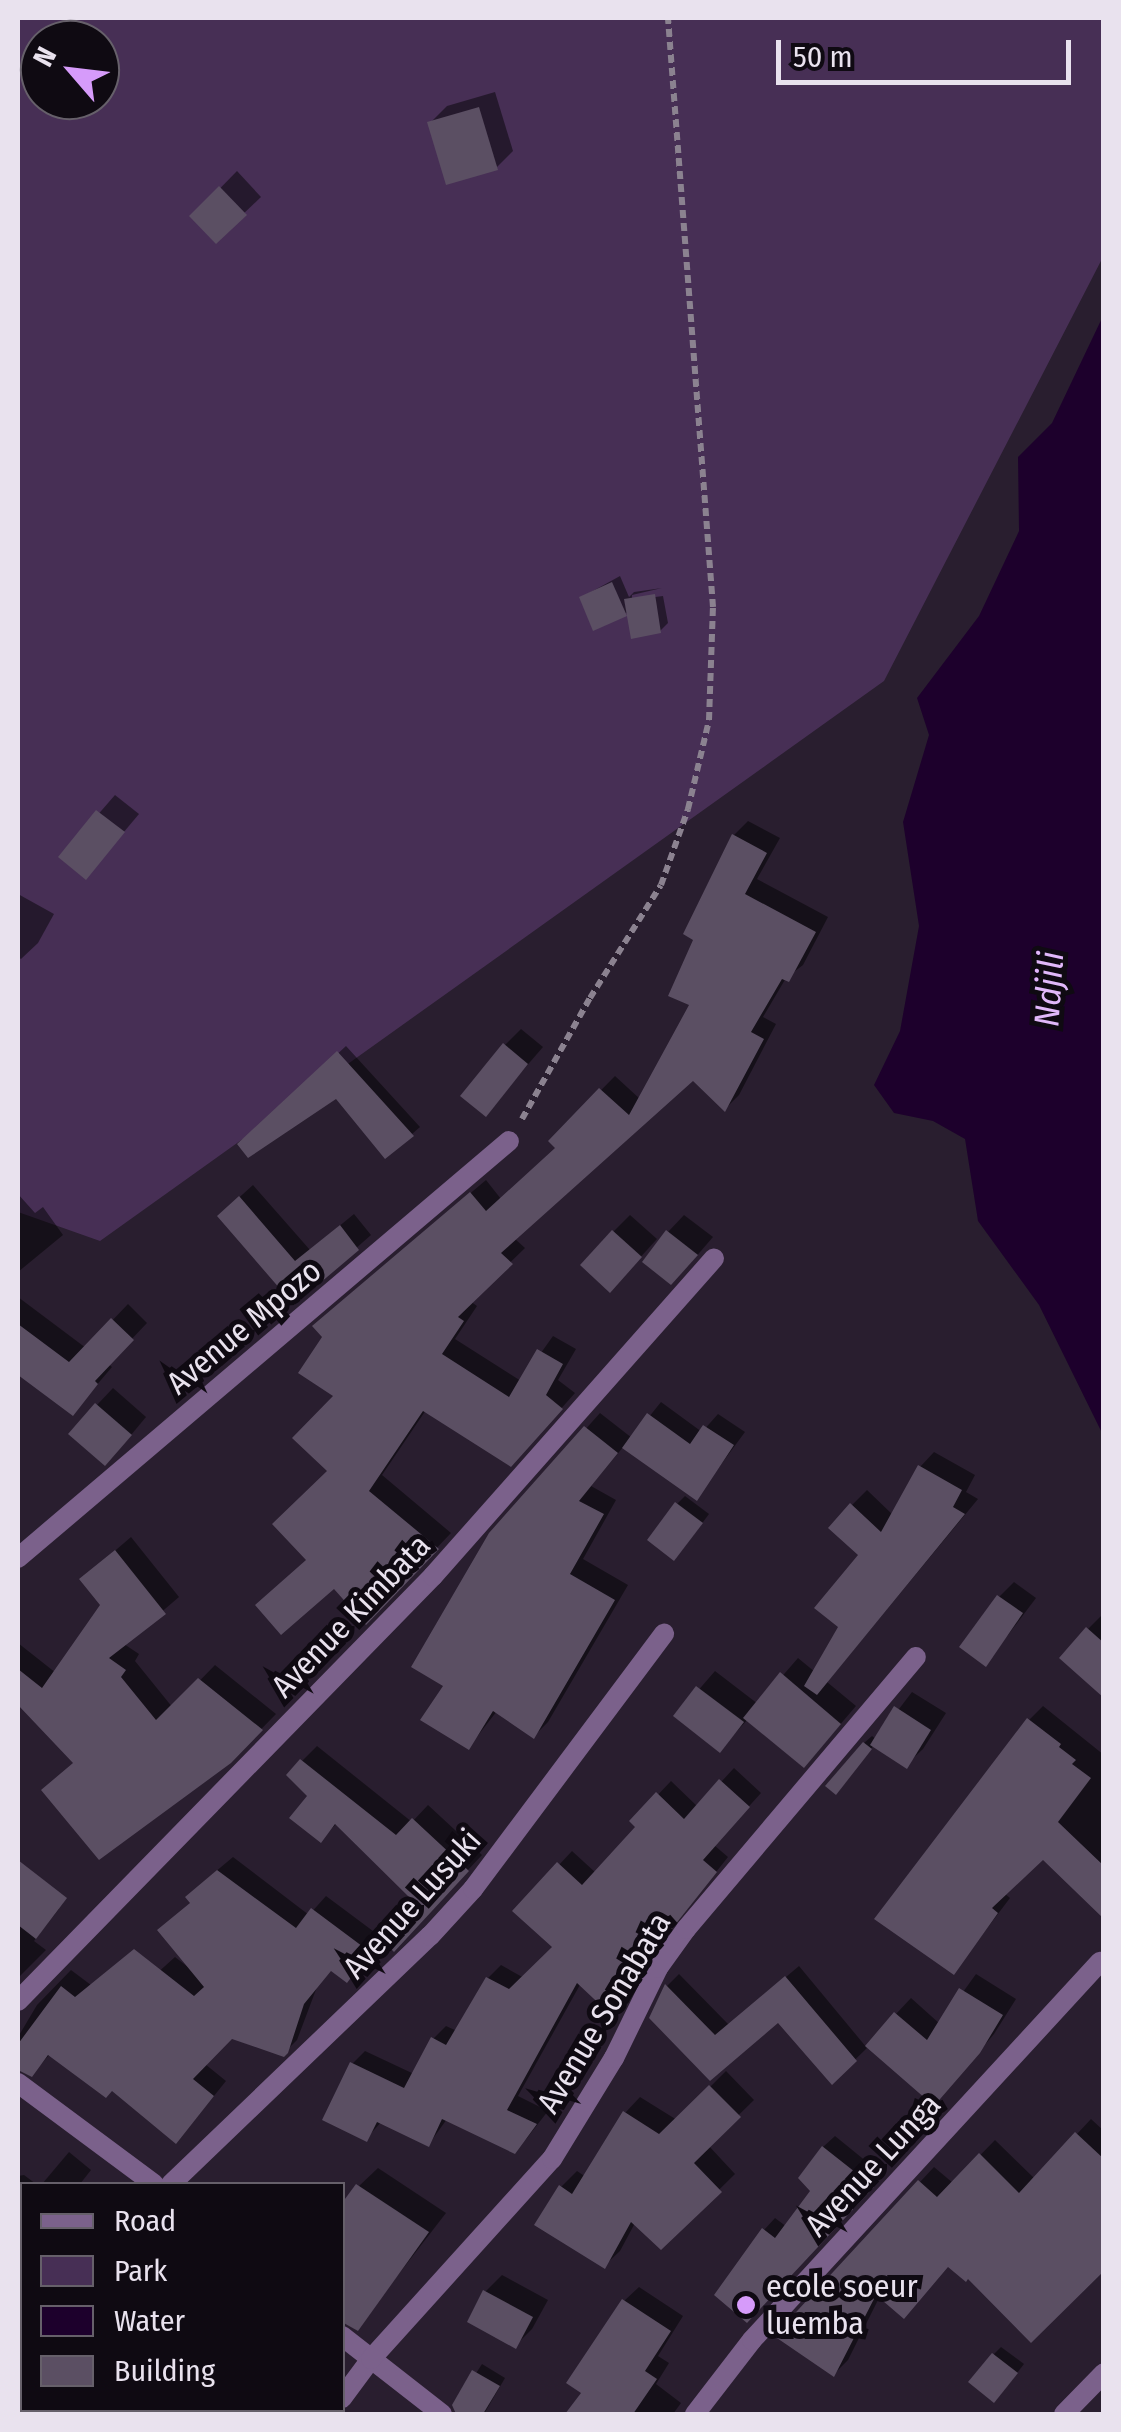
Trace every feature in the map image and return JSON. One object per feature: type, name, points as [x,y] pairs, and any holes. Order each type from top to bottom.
[{"type":"street","name":"Avenue Mpozo","points":[[18,1558],[509,1141]]},
{"type":"street","name":"Avenue Kimbata","points":[[18,2001],[433,1576],[714,1258]]},
{"type":"street","name":"Avenue Lusuki","points":[[173,2182],[430,1936],[485,1873],[664,1634]]},
{"type":"street","name":"Avenue Sonabata","points":[[345,2394],[371,2359],[552,2159],[614,2058],[658,1968],[686,1929],[916,1657]]},
{"type":"street","name":"Avenue Lunga","points":[[695,2414],[752,2340],[1100,1962]]},
{"type":"street","points":[[18,2083],[151,2182]]},
{"type":"street","points":[[345,2338],[442,2414]]},
{"type":"street","points":[[1064,2414],[1104,2373]]},
{"type":"path","points":[[509,1141],[590,998],[661,885],[688,809],[709,720],[714,607],[668,18]]},
{"type":"green space","points":[[18,18],[1103,18],[1103,257],[884,681],[100,1241],[18,1212]]},
{"type":"water","name":"Ndjili","points":[[1103,316],[1103,1435],[1039,1305],[978,1221],[965,1139],[933,1121],[894,1113],[874,1085],[900,1031],[919,926],[903,822],[929,735],[917,698],[979,616],[1019,531],[1018,457],[1052,423]]},
{"type":"building","points":[[479,107],[498,170],[446,185],[427,122]]},
{"type":"building","points":[[219,186],[247,215],[216,244],[189,216]]},
{"type":"building","points":[[612,582],[627,616],[593,631],[579,597]]},
{"type":"building","points":[[655,594],[661,633],[631,639],[624,599]]},
{"type":"building","points":[[96,810],[125,832],[86,880],[58,857]]},
{"type":"building","points":[[732,834],[767,853],[745,894],[816,932],[789,982],[782,979],[751,1032],[764,1039],[725,1112],[693,1081],[501,1253],[513,1264],[458,1317],[464,1321],[442,1354],[509,1397],[537,1349],[563,1364],[546,1395],[563,1409],[511,1467],[423,1411],[369,1491],[439,1549],[366,1625],[334,1589],[281,1635],[255,1605],[306,1560],[272,1524],[327,1471],[292,1438],[333,1396],[298,1373],[322,1337],[312,1326],[470,1192],[486,1211],[555,1148],[548,1141],[599,1088],[629,1115],[689,1005],[668,996],[693,940],[683,934]]},
{"type":"building","points":[[503,1043],[528,1064],[486,1117],[460,1096]]},
{"type":"building","points":[[337,1051],[414,1136],[385,1159],[336,1099],[248,1158],[237,1144]]},
{"type":"building","points":[[239,1196],[295,1261],[340,1225],[359,1250],[294,1305],[217,1216]]},
{"type":"building","points":[[612,1230],[642,1257],[610,1293],[580,1265]]},
{"type":"building","points":[[666,1230],[698,1255],[671,1285],[642,1262]]},
{"type":"building","points":[[111,1318],[134,1340],[95,1381],[98,1384],[73,1416],[18,1375],[18,1324],[69,1362]]},
{"type":"building","points":[[95,1403],[132,1435],[105,1466],[68,1434]]},
{"type":"building","points":[[647,1413],[690,1444],[703,1425],[734,1445],[697,1501],[622,1448]]},
{"type":"building","points":[[584,1426],[618,1453],[579,1501],[604,1514],[570,1574],[615,1600],[534,1739],[493,1711],[469,1750],[420,1720],[443,1686],[411,1667],[489,1533]]},
{"type":"building","points":[[918,1465],[962,1490],[953,1507],[965,1514],[817,1695],[804,1686],[838,1627],[814,1608],[858,1555],[828,1528],[850,1503],[881,1532]]},
{"type":"building","points":[[675,1502],[703,1523],[674,1561],[647,1540]]},
{"type":"building","points":[[115,1550],[166,1614],[109,1658],[126,1670],[121,1677],[156,1720],[198,1678],[263,1730],[231,1763],[99,1860],[41,1790],[73,1763],[18,1705],[18,1669],[42,1688],[100,1605],[79,1579]]},
{"type":"building","points":[[997,1595],[1023,1613],[986,1667],[959,1647]]},
{"type":"building","points":[[1086,1627],[1104,1643],[1104,1698],[1059,1658]]},
{"type":"building","points":[[780,1672],[841,1724],[804,1768],[743,1718]]},
{"type":"building","points":[[696,1686],[744,1722],[720,1753],[673,1716]]},
{"type":"building","points":[[894,1706],[931,1730],[907,1769],[870,1745]]},
{"type":"building","points":[[1027,1718],[1061,1744],[1059,1747],[1076,1760],[1072,1764],[1091,1778],[1058,1822],[1104,1866],[1104,1919],[1043,1860],[992,1908],[998,1913],[954,1975],[874,1919]]},
{"type":"building","points":[[863,1742],[872,1749],[836,1795],[825,1786]]},
{"type":"building","points":[[300,1759],[396,1835],[412,1818],[469,1871],[394,1952],[375,1933],[410,1898],[335,1824],[321,1843],[289,1818],[307,1796],[286,1775]]},
{"type":"building","points":[[719,1779],[750,1807],[703,1860],[717,1872],[647,1960],[628,1997],[610,2014],[577,1983],[507,2110],[537,2124],[515,2154],[442,2119],[429,2147],[377,2122],[367,2142],[322,2120],[350,2062],[404,2088],[431,2037],[446,2045],[486,1977],[509,1989],[552,1947],[512,1911],[557,1862],[582,1885],[635,1827],[629,1821],[656,1792],[684,1819]]},
{"type":"building","points":[[18,1860],[67,1898],[36,1939],[18,1925]]},
{"type":"building","points":[[217,1870],[296,1928],[311,1908],[370,1952],[347,1983],[331,1971],[304,2004],[288,2053],[284,2057],[232,2039],[193,2079],[214,2096],[176,2144],[112,2091],[106,2098],[48,2055],[32,2077],[18,2070],[18,2044],[61,1986],[75,1997],[134,1949],[194,1996],[204,1987],[157,1930],[190,1903],[185,1897]]},
{"type":"building","points":[[785,1976],[857,2061],[832,2085],[778,2023],[710,2081],[649,2018],[665,1984],[715,2035]]},
{"type":"building","points":[[959,1988],[1003,2015],[980,2053],[934,2106],[865,2046],[894,2012],[927,2040]]},
{"type":"building","points":[[709,2085],[741,2117],[694,2163],[722,2192],[661,2250],[631,2222],[605,2269],[534,2225],[559,2185],[572,2194],[623,2111],[659,2134]]},
{"type":"building","points":[[1075,2132],[1104,2159],[1104,2271],[1031,2343],[968,2279],[966,2282],[948,2267],[904,2319],[876,2295],[834,2377],[774,2336],[918,2180],[937,2197],[979,2153],[1019,2193]]},
{"type":"building","points":[[822,2146],[874,2187],[747,2323],[714,2295],[762,2228],[775,2238],[810,2191],[798,2178]]},
{"type":"building","points":[[356,2184],[429,2232],[358,2331],[345,2324],[345,2199]]},
{"type":"building","points":[[483,2290],[533,2317],[516,2349],[467,2322]]},
{"type":"building","points":[[622,2299],[671,2331],[645,2371],[657,2379],[633,2414],[565,2414],[581,2393],[566,2383]]},
{"type":"building","points":[[992,2353],[1018,2373],[994,2403],[968,2382]]},
{"type":"building","points":[[472,2370],[500,2386],[483,2414],[456,2414],[452,2405]]},
{"type":"place","name":"ecole soeur luemba","points":[[746,2305]]}]
